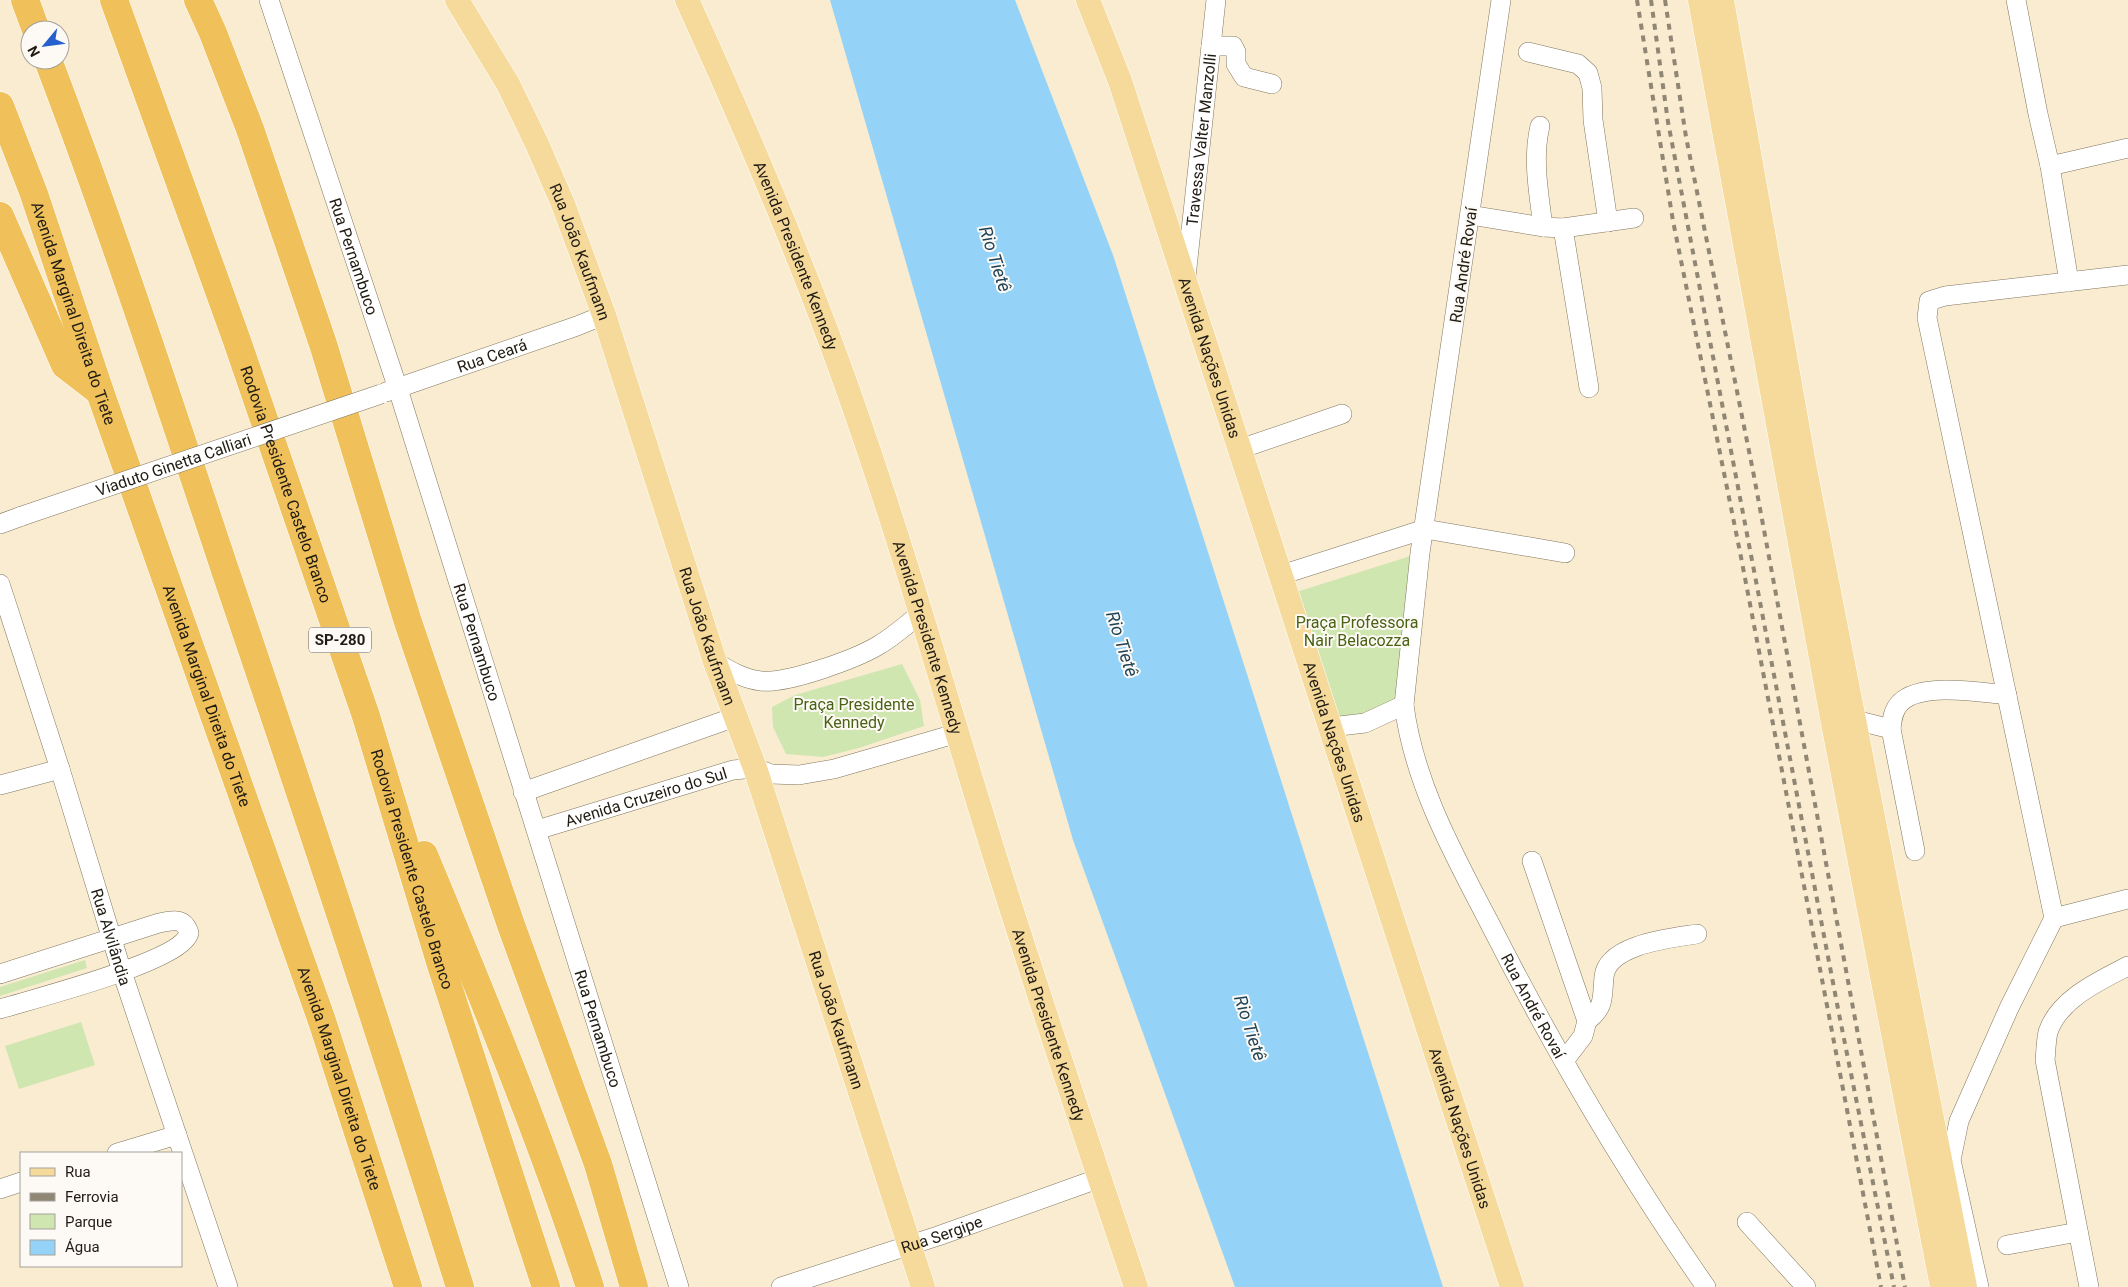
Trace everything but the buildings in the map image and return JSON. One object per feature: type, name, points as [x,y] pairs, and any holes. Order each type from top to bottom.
[{"type":"highway","points":[[25,0],[32,20]]},
{"type":"highway","name":"Rodovia Presidente Castelo Branco","points":[[114,0],[236,338],[366,716],[441,966],[546,1287]]},
{"type":"highway","points":[[198,0],[214,32],[250,129],[320,335],[408,622],[511,924],[598,1164],[634,1287]]},
{"type":"highway","points":[[52,70],[98,195],[255,657],[460,1287]]},
{"type":"highway","name":"Avenida Marginal Direita do Tiete","points":[[0,106],[34,194],[100,392],[322,1021],[408,1287]]},
{"type":"highway","points":[[0,216],[65,365],[100,392]]},
{"type":"highway","points":[[366,716],[486,1005],[561,1199],[590,1287]]},
{"type":"main road","name":"Rua João Kaufmann","points":[[457,0],[508,84],[537,144],[563,204],[604,315],[657,474],[715,662],[755,768],[911,1244],[914,1264],[923,1287]]},
{"type":"main road","name":"Avenida Presidente Kennedy","points":[[687,0],[735,105],[788,229],[848,392],[922,612],[1035,985],[1136,1287]]},
{"type":"main road","name":"Avenida Nações Unidas","points":[[1088,0],[1120,81],[1512,1287]]},
{"type":"main road","points":[[1700,0],[1830,709],[1942,1287]]},
{"type":"main road","points":[[1722,0],[1777,316],[1965,1287]]},
{"type":"street","name":"Rua Pernambuco","points":[[269,0],[390,392],[537,830],[679,1287]]},
{"type":"street","name":"Travessa Valter Manzolli","points":[[1186,282],[1216,0]]},
{"type":"street","name":"Rua André Rovaí","points":[[1501,0],[1420,553],[1404,705],[1416,764],[1425,790],[1460,865],[1515,974],[1564,1061],[1670,1235],[1706,1287]]},
{"type":"street","points":[[2016,0],[2050,166],[2069,282]]},
{"type":"street","points":[[1210,46],[1233,46],[1236,52],[1236,64],[1244,77],[1272,84]]},
{"type":"street","points":[[1528,52],[1578,64],[1588,72],[1592,88],[1593,120],[1608,222]]},
{"type":"street","points":[[1540,126],[1536,140],[1537,175],[1543,227]]},
{"type":"street","points":[[2050,166],[2128,148]]},
{"type":"street","points":[[1470,214],[1543,227],[1563,228],[1634,218]]},
{"type":"street","points":[[1563,228],[1589,388]]},
{"type":"street","points":[[1979,1287],[1951,1160],[1959,1121],[2009,1008],[2054,918],[1927,318],[1929,302],[1945,296],[2128,275]]},
{"type":"street","name":"Rua Ceará","points":[[390,392],[604,315]]},
{"type":"street","name":"Viaduto Ginetta Calliari","points":[[0,524],[390,392]]},
{"type":"street","points":[[1240,450],[1342,414]]},
{"type":"street","points":[[1281,575],[1424,529],[1565,553]]},
{"type":"street","name":"Rua Alvilândia","points":[[0,584],[60,769],[122,972],[228,1287]]},
{"type":"street","points":[[715,662],[734,674],[751,679],[763,681],[788,678],[877,646],[922,612]]},
{"type":"street","points":[[1915,851],[1891,729],[1893,714],[1899,704],[1911,694],[1957,690],[2007,695]]},
{"type":"street","points":[[1331,727],[1365,723],[1404,705]]},
{"type":"street","points":[[523,792],[735,717]]},
{"type":"street","points":[[1855,720],[1891,729]]},
{"type":"street","points":[[755,768],[781,775],[799,775],[834,769],[958,733]]},
{"type":"street","name":"Avenida Cruzeiro do Sul","points":[[537,830],[733,770],[755,768]]},
{"type":"street","points":[[0,785],[60,769]]},
{"type":"street","points":[[1532,861],[1587,1022]]},
{"type":"street","points":[[2054,918],[2128,900]]},
{"type":"street","points":[[0,974],[111,938],[175,920],[185,924],[188,930],[188,938],[178,947],[150,962],[0,1009]]},
{"type":"street","points":[[1564,1061],[1583,1036],[1587,1022],[1599,1012],[1604,993],[1604,974],[1612,960],[1626,951],[1646,943],[1697,934]]},
{"type":"street","points":[[2089,1287],[2045,1060],[2048,1032],[2061,1009],[2096,983],[2128,966]]},
{"type":"street","points":[[121,1152],[177,1136]]},
{"type":"street","name":"Rua Sergipe","points":[[780,1287],[911,1244],[1100,1178]]},
{"type":"street","points":[[0,1189],[20,1182]]},
{"type":"street","points":[[1747,1222],[1806,1287]]},
{"type":"street","points":[[2006,1246],[2078,1232]]},
{"type":"green space","name":"Praça Professora Nair Belacozza","points":[[1420,553],[1404,705],[1331,727],[1287,595]]},
{"type":"green space","name":"Praça Presidente Kennedy","points":[[902,664],[920,700],[924,726],[859,748],[823,757],[786,754],[773,727],[772,707],[795,695]]},
{"type":"green space","points":[[85,960],[87,968],[0,996],[0,987]]},
{"type":"green space","points":[[81,1022],[95,1065],[19,1089],[5,1046]]},
{"type":"water","name":"Rio Tietê","points":[[830,0],[1015,0],[1113,255],[1443,1287],[1235,1287],[1073,840]]},
{"type":"railway","points":[[1637,0],[1673,221],[1740,552],[1881,1287]]},
{"type":"railway","points":[[1651,0],[1668,122],[1839,1014],[1894,1287]]},
{"type":"railway","points":[[1665,0],[1686,137],[1753,471],[1905,1287]]}]
